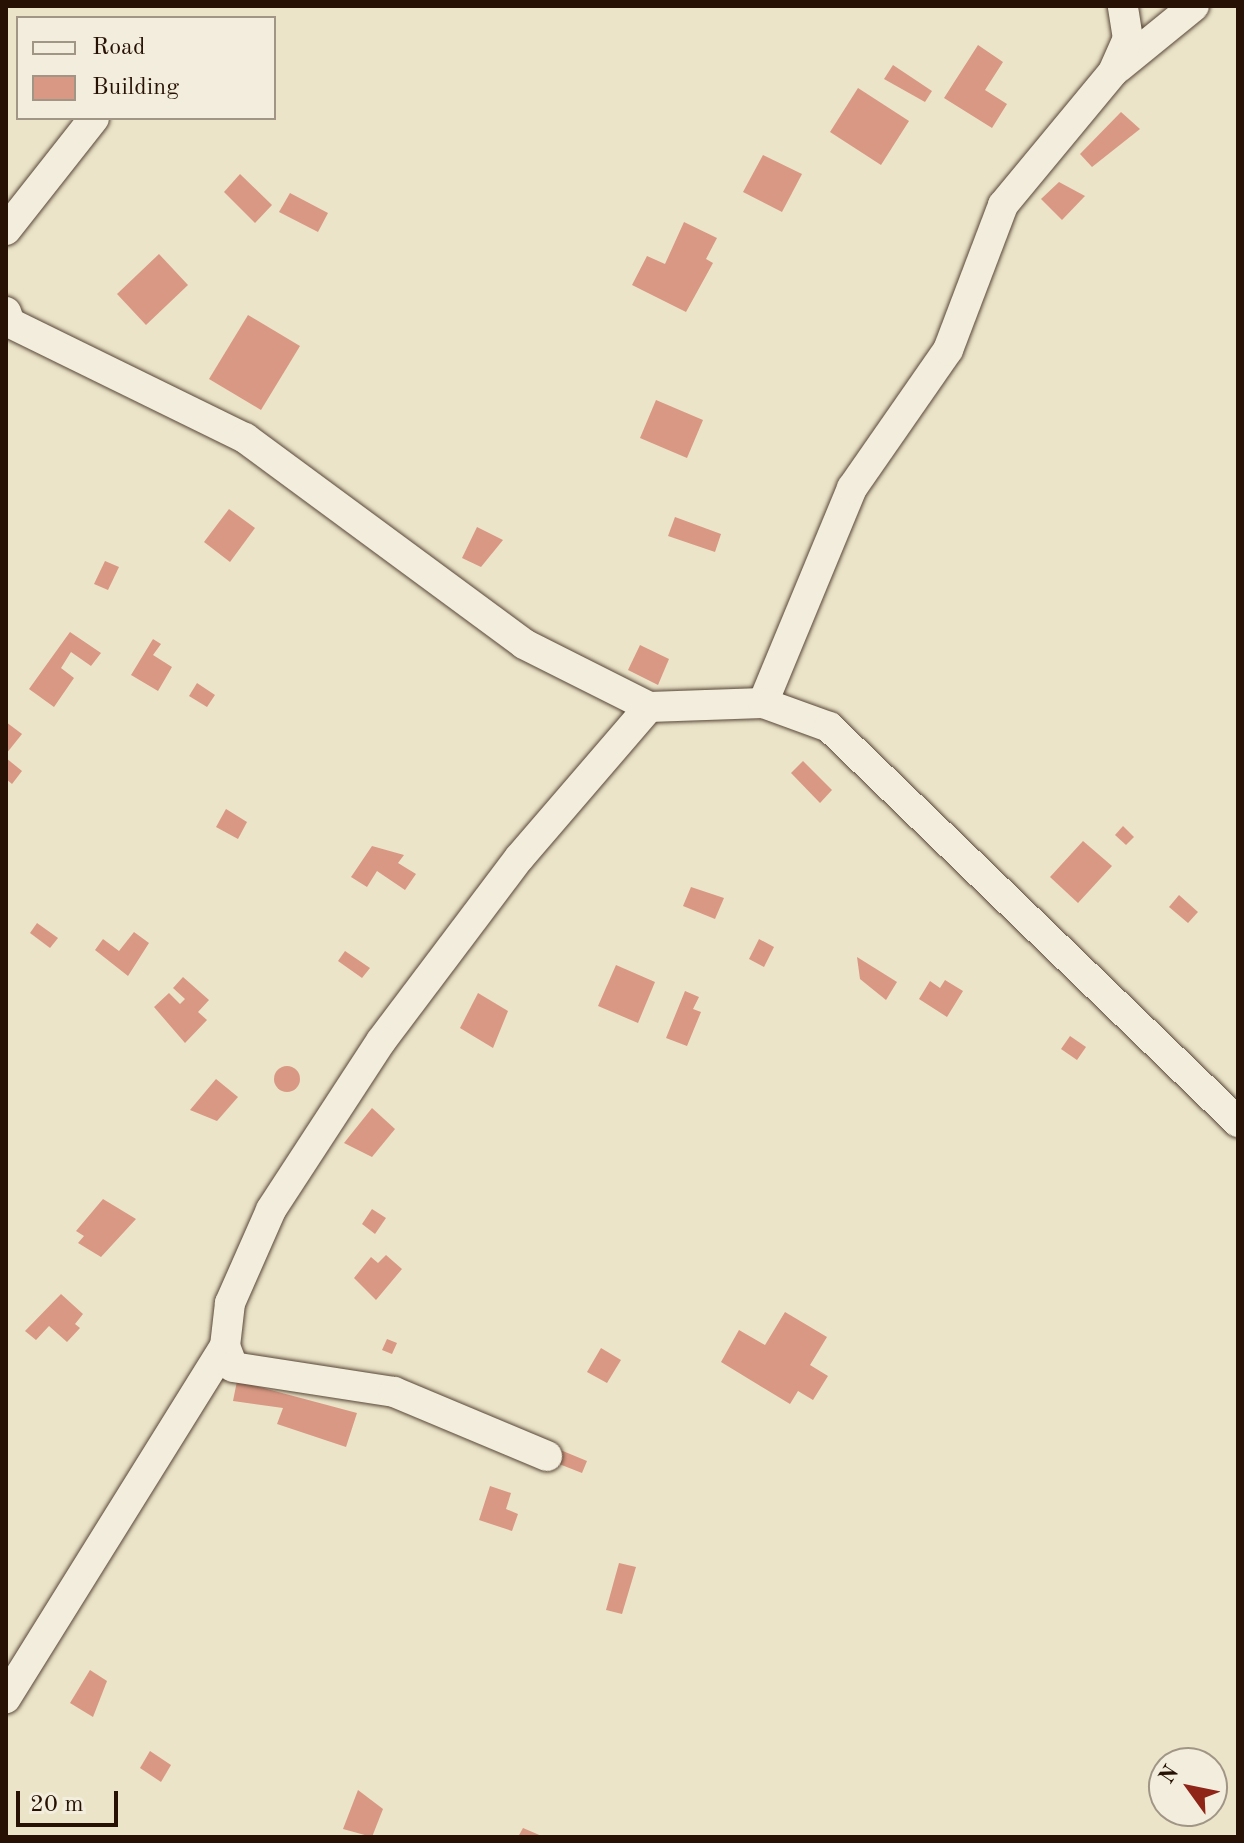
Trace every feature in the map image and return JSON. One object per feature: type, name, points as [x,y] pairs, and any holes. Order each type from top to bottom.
[{"type":"street","points":[[1113,72],[1128,39],[1123,6]]},
{"type":"street","points":[[763,703],[852,488],[948,350],[1003,205],[1113,72],[1194,6]]},
{"type":"street","points":[[6,230],[92,120]]},
{"type":"street","points":[[6,312],[10,323],[245,438],[524,644],[649,707],[763,703],[829,727],[1238,1122]]},
{"type":"street","points":[[6,1698],[225,1346],[230,1303],[271,1210],[381,1041],[519,858],[649,707]]},
{"type":"street","points":[[225,1346],[233,1367],[394,1392],[547,1456]]},
{"type":"building","points":[[978,45],[1003,62],[985,90],[1007,104],[992,128],[944,98]]},
{"type":"building","points":[[893,65],[932,91],[925,102],[884,79]]},
{"type":"building","points":[[858,88],[909,121],[881,165],[830,132]]},
{"type":"building","points":[[1121,112],[1140,129],[1092,167],[1080,154]]},
{"type":"building","points":[[763,155],[802,174],[782,212],[743,192]]},
{"type":"building","points":[[240,174],[272,205],[255,223],[224,192]]},
{"type":"building","points":[[1059,182],[1085,196],[1062,220],[1041,199]]},
{"type":"building","points":[[290,193],[328,213],[318,232],[279,212]]},
{"type":"building","points":[[684,222],[717,238],[706,259],[713,263],[686,312],[632,285],[647,256],[665,264]]},
{"type":"building","points":[[159,254],[188,285],[146,325],[117,294]]},
{"type":"building","points":[[248,315],[300,346],[261,410],[209,379]]},
{"type":"building","points":[[656,400],[703,420],[687,458],[640,438]]},
{"type":"building","points":[[229,509],[255,528],[230,562],[204,542]]},
{"type":"building","points":[[675,517],[721,534],[715,552],[668,536]]},
{"type":"building","points":[[477,527],[503,540],[481,567],[462,558]]},
{"type":"building","points":[[105,561],[119,567],[108,590],[94,584]]},
{"type":"building","points":[[70,632],[101,653],[91,666],[71,652],[61,668],[74,678],[54,707],[29,689]]},
{"type":"building","points":[[153,639],[161,644],[153,655],[172,667],[158,691],[131,675]]},
{"type":"building","points":[[640,645],[669,659],[658,685],[628,670]]},
{"type":"building","points":[[197,683],[215,695],[207,707],[189,696]]},
{"type":"building","points":[[6,722],[22,734],[6,754]]},
{"type":"building","points":[[6,758],[22,771],[12,784],[6,779]]},
{"type":"building","points":[[803,761],[832,790],[820,803],[791,773]]},
{"type":"building","points":[[226,809],[247,822],[238,839],[216,827]]},
{"type":"building","points":[[1123,826],[1134,837],[1126,845],[1115,835]]},
{"type":"building","points":[[1083,841],[1112,866],[1078,903],[1050,877]]},
{"type":"building","points":[[372,846],[404,855],[398,863],[416,874],[405,890],[377,871],[367,887],[351,877]]},
{"type":"building","points":[[691,887],[724,898],[715,919],[683,906]]},
{"type":"building","points":[[1179,895],[1198,912],[1188,923],[1169,907]]},
{"type":"building","points":[[37,923],[58,938],[50,948],[30,933]]},
{"type":"building","points":[[134,932],[149,943],[128,976],[95,950],[103,939],[119,951]]},
{"type":"building","points":[[759,939],[774,947],[764,967],[749,959]]},
{"type":"building","points":[[345,951],[370,968],[362,978],[338,961]]},
{"type":"building","points":[[857,957],[897,982],[886,1000],[860,979]]},
{"type":"building","points":[[616,965],[655,982],[638,1023],[598,1006]]},
{"type":"building","points":[[183,977],[209,1000],[198,1012],[207,1020],[185,1043],[154,1007],[169,993],[180,1004],[185,999],[173,988]]},
{"type":"building","points":[[945,980],[963,991],[947,1017],[919,999],[930,981],[940,988]]},
{"type":"building","points":[[685,991],[699,997],[693,1009],[701,1012],[687,1046],[666,1038]]},
{"type":"building","points":[[478,993],[508,1011],[493,1048],[460,1028]]},
{"type":"building","points":[[1070,1036],[1086,1047],[1077,1060],[1061,1049]]},
{"type":"building","points":[[287,1066],[296,1070],[300,1079],[296,1088],[287,1092],[278,1088],[274,1079],[278,1070]]},
{"type":"building","points":[[216,1079],[238,1097],[217,1121],[190,1110]]},
{"type":"building","points":[[372,1108],[395,1129],[372,1157],[344,1143]]},
{"type":"building","points":[[103,1199],[136,1219],[101,1257],[78,1243],[84,1236],[76,1231]]},
{"type":"building","points":[[372,1209],[386,1218],[375,1234],[362,1224]]},
{"type":"building","points":[[386,1255],[402,1269],[376,1300],[354,1278],[371,1257],[378,1263]]},
{"type":"building","points":[[61,1294],[83,1314],[75,1324],[80,1328],[67,1342],[49,1326],[36,1340],[25,1331]]},
{"type":"building","points":[[785,1312],[827,1337],[810,1365],[828,1376],[813,1400],[798,1391],[790,1404],[721,1362],[739,1330],[765,1345]]},
{"type":"building","points":[[387,1339],[397,1343],[392,1354],[382,1350]]},
{"type":"building","points":[[601,1348],[621,1360],[607,1383],[587,1372]]},
{"type":"building","points":[[237,1381],[357,1413],[346,1447],[277,1424],[283,1408],[233,1401]]},
{"type":"building","points":[[558,1449],[587,1461],[582,1473],[554,1462]]},
{"type":"building","points":[[490,1486],[511,1493],[506,1509],[518,1514],[512,1531],[479,1520]]},
{"type":"building","points":[[619,1563],[636,1567],[622,1614],[606,1610]]},
{"type":"building","points":[[90,1670],[107,1681],[93,1717],[70,1703]]},
{"type":"building","points":[[150,1751],[171,1765],[161,1782],[140,1768]]},
{"type":"building","points":[[358,1790],[383,1809],[372,1837],[343,1829]]},
{"type":"building","points":[[523,1828],[544,1837],[518,1837]]}]
